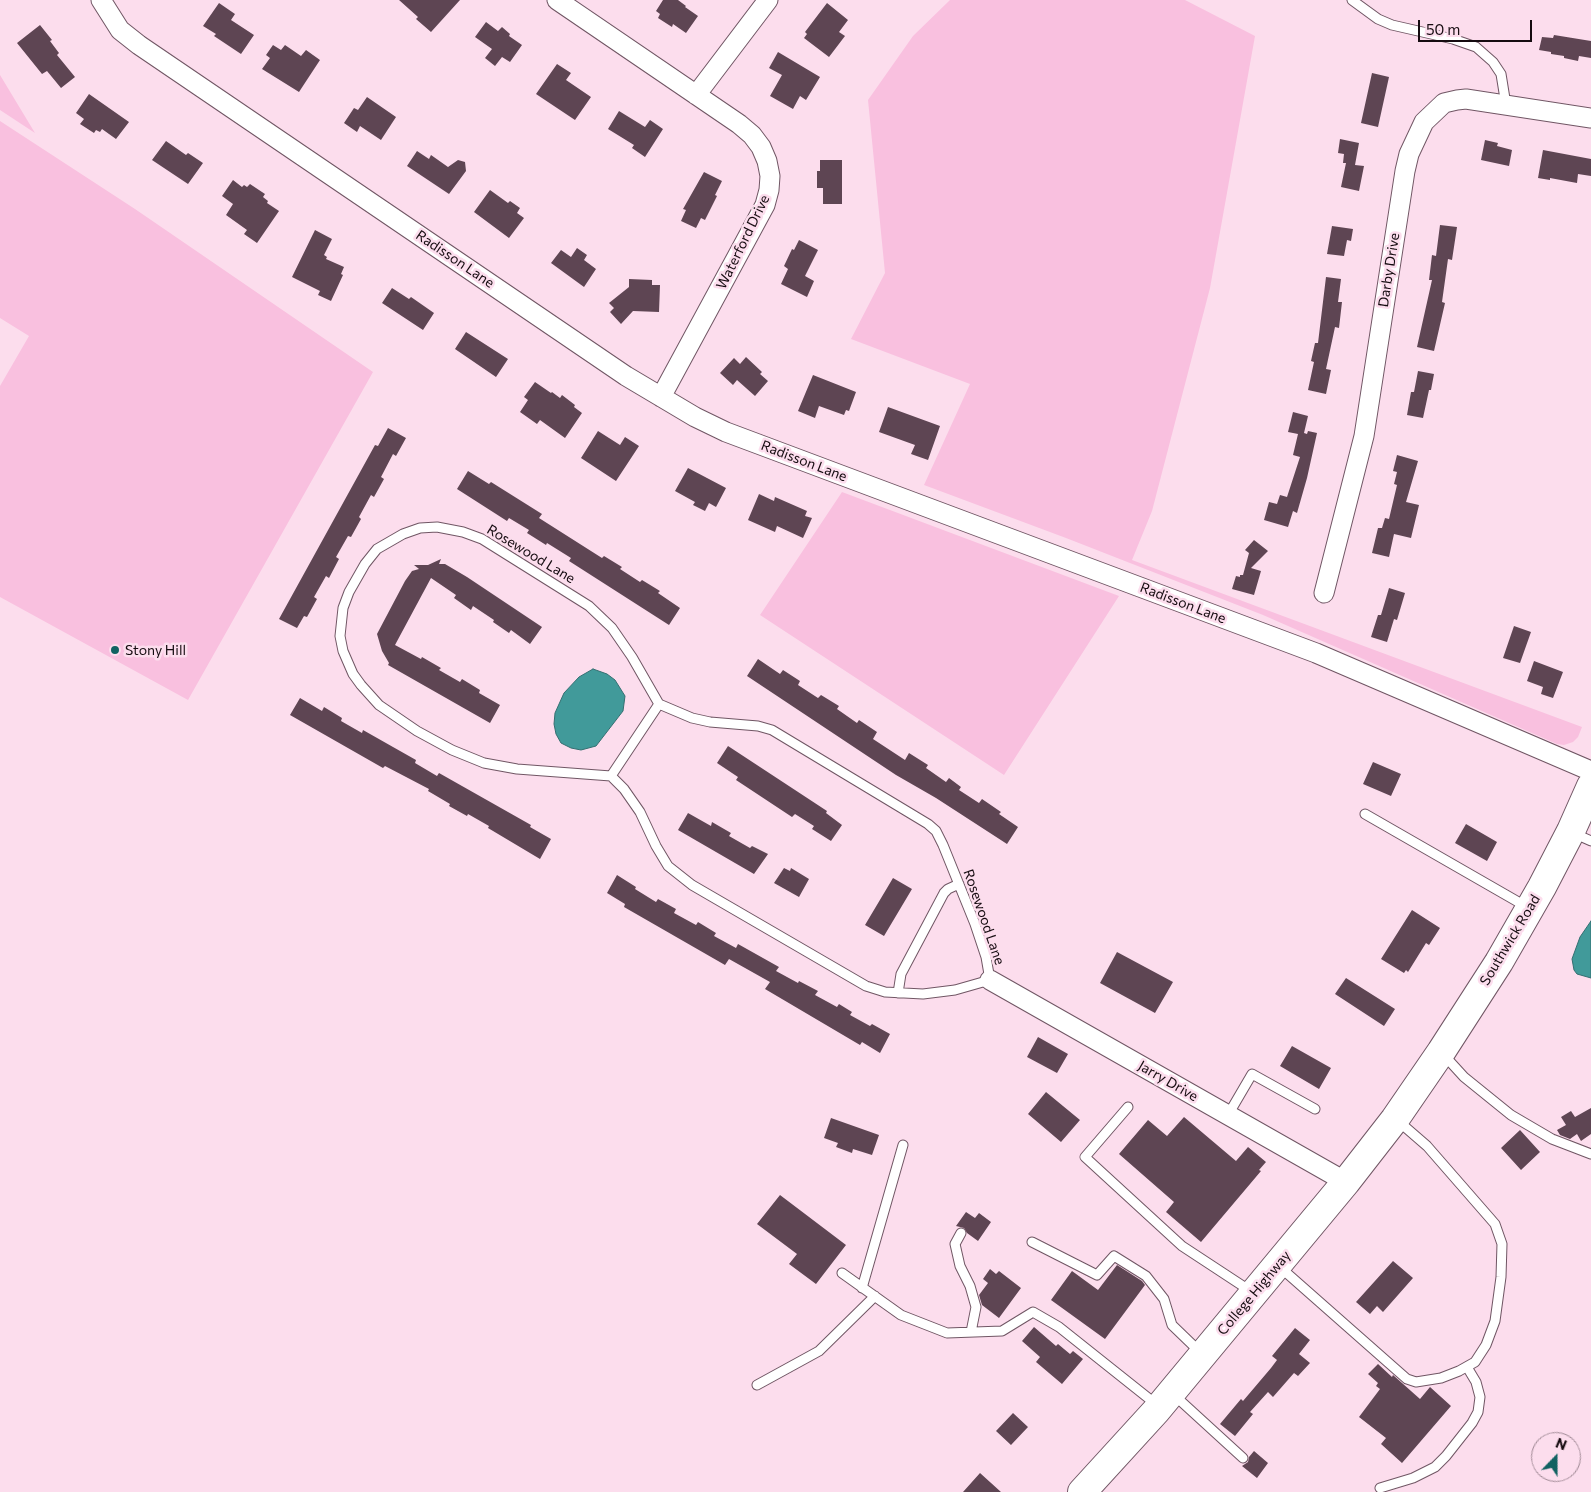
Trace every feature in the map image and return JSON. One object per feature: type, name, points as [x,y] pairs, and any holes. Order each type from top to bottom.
[{"type":"highway","name":"Southwick Road","points":[[1417,1086],[1499,962],[1529,908],[1581,836],[1591,786]]},
{"type":"highway","name":"College Highway","points":[[1082,1492],[1165,1399],[1278,1265],[1346,1182],[1417,1086]]},
{"type":"street","name":"Radisson Lane","points":[[101,0],[120,30],[139,45],[610,364],[696,417],[726,432],[1316,653],[1591,771]]},
{"type":"street","name":"Waterford Drive","points":[[557,0],[739,124],[752,135],[761,147],[770,176],[769,190],[757,220],[661,397]]},
{"type":"street","points":[[696,94],[768,0]]},
{"type":"street","name":"Darby Drive","points":[[1324,593],[1364,436],[1405,171],[1409,154],[1424,122],[1444,104],[1457,100],[1506,105],[1591,118]]},
{"type":"street","name":"Jarry Drive","points":[[990,980],[1346,1182]]},
{"type":"lane","points":[[1352,0],[1378,19],[1392,25],[1453,39],[1476,47],[1493,62],[1501,74],[1506,105]]},
{"type":"lane","name":"Rosewood Lane","points":[[420,528],[446,528],[463,532],[482,539],[538,572],[600,615],[612,628],[632,657],[659,704],[692,718],[710,722],[758,726],[772,730],[928,824],[936,831],[943,845],[975,924],[986,957],[990,980],[938,993],[885,992],[866,986],[692,885],[668,866],[640,812],[611,776],[517,770],[484,763],[452,750],[416,731],[379,705],[365,691],[353,674],[343,651],[340,636],[343,608],[349,592],[370,556],[385,543],[420,528]]},
{"type":"lane","points":[[611,776],[659,704]]},
{"type":"lane","points":[[1364,814],[1529,908]]},
{"type":"lane","points":[[898,992],[901,974],[945,892],[959,884]]},
{"type":"lane","points":[[1441,1052],[1464,1077],[1518,1119],[1552,1139],[1591,1154]]},
{"type":"lane","points":[[1228,1115],[1252,1074],[1314,1109]]},
{"type":"lane","points":[[1128,1107],[1085,1158],[1182,1246],[1254,1293]]},
{"type":"lane","points":[[1278,1265],[1407,1379],[1416,1382],[1441,1378],[1475,1362],[1481,1354],[1495,1321],[1502,1244],[1495,1224],[1427,1146],[1395,1118]]},
{"type":"lane","points":[[862,1288],[903,1145]]},
{"type":"lane","points":[[961,1233],[954,1244],[960,1266],[970,1286],[976,1307],[971,1332]]},
{"type":"lane","points":[[1032,1242],[1097,1275],[1114,1256],[1146,1276],[1164,1299],[1172,1326],[1203,1354]]},
{"type":"lane","points":[[842,1273],[901,1316],[947,1333],[1002,1332],[1033,1312],[1059,1327],[1165,1399],[1243,1458]]},
{"type":"lane","points":[[757,1385],[819,1351],[875,1296]]},
{"type":"lane","points":[[1380,1488],[1413,1478],[1434,1467],[1446,1456],[1472,1423],[1478,1412],[1480,1397],[1476,1382],[1467,1367]]},
{"type":"shaded area","points":[[950,0],[1185,0],[1255,36],[1210,288],[1152,511],[1132,560],[1582,727],[1578,737],[1573,742],[1564,745],[1557,744],[1263,615],[924,485],[970,384],[851,339],[885,273],[868,100],[913,36]]},
{"type":"shaded area","points":[[0,75],[35,133],[0,110]]},
{"type":"shaded area","points":[[0,121],[135,209],[373,372],[188,700],[0,597],[0,386],[29,336],[0,318]]},
{"type":"shaded area","points":[[842,492],[1119,596],[1004,775],[760,615]]},
{"type":"water","points":[[593,669],[607,674],[615,680],[625,696],[623,711],[596,746],[581,750],[571,748],[561,743],[556,734],[554,724],[555,713],[564,693],[579,677]]},
{"type":"water","points":[[1591,921],[1591,978],[1577,974],[1574,970],[1572,959],[1580,937]]},
{"type":"building","points":[[399,0],[460,0],[431,32]]},
{"type":"building","points":[[663,0],[678,0],[698,16],[686,33],[673,24],[672,27],[658,18],[660,14],[656,11]]},
{"type":"building","points":[[219,3],[235,14],[231,20],[254,35],[241,54],[214,36],[216,34],[203,26]]},
{"type":"building","points":[[827,3],[848,20],[839,32],[845,36],[829,57],[804,38],[807,34],[805,32]]},
{"type":"building","points":[[486,22],[498,31],[502,27],[510,34],[509,36],[522,45],[510,62],[502,57],[495,66],[485,58],[492,49],[475,37]]},
{"type":"building","points":[[40,25],[52,40],[50,41],[59,53],[57,55],[75,77],[61,88],[47,71],[42,74],[17,43]]},
{"type":"building","points":[[1554,35],[1591,41],[1591,58],[1579,56],[1578,61],[1539,50],[1542,37],[1553,38]]},
{"type":"building","points":[[273,45],[281,50],[285,45],[301,56],[306,50],[320,60],[299,92],[262,69],[270,58],[266,55]]},
{"type":"building","points":[[778,52],[820,77],[806,100],[800,96],[793,109],[770,96],[782,75],[769,68]]},
{"type":"building","points":[[557,64],[571,73],[566,80],[591,97],[575,120],[536,94]]},
{"type":"building","points":[[1372,73],[1389,77],[1378,127],[1361,123]]},
{"type":"building","points":[[89,94],[129,122],[116,139],[102,129],[100,132],[96,130],[94,133],[80,124],[84,119],[76,113]]},
{"type":"building","points":[[367,97],[396,117],[381,140],[360,126],[357,132],[344,123],[354,108],[358,110]]},
{"type":"building","points":[[619,111],[645,127],[650,120],[663,129],[645,157],[632,148],[634,145],[608,129]]},
{"type":"building","points":[[1340,139],[1359,143],[1355,165],[1364,166],[1359,191],[1341,187],[1346,163],[1343,163],[1344,154],[1338,153]]},
{"type":"building","points":[[1485,140],[1498,143],[1497,146],[1512,150],[1509,166],[1481,160]]},
{"type":"building","points":[[166,141],[186,155],[188,153],[203,163],[188,184],[152,160]]},
{"type":"building","points":[[1543,150],[1591,159],[1591,176],[1578,174],[1577,183],[1550,178],[1550,180],[1538,178]]},
{"type":"building","points":[[417,151],[429,159],[431,155],[448,167],[458,160],[465,162],[466,171],[449,194],[407,166]]},
{"type":"building","points":[[820,160],[842,160],[842,204],[823,204],[823,188],[817,188],[817,171],[820,171]]},
{"type":"building","points":[[704,172],[722,181],[705,220],[701,218],[696,228],[681,221],[686,210],[683,209]]},
{"type":"building","points":[[233,180],[242,187],[244,185],[247,187],[250,184],[265,194],[263,197],[268,201],[267,203],[279,211],[257,243],[244,234],[247,230],[226,215],[233,204],[222,196]]},
{"type":"building","points":[[490,190],[508,203],[510,201],[520,208],[517,213],[524,218],[509,238],[474,212]]},
{"type":"building","points":[[1440,225],[1457,227],[1452,260],[1448,259],[1442,302],[1445,303],[1434,351],[1417,347],[1432,280],[1429,280],[1432,255],[1436,256]]},
{"type":"building","points":[[1332,226],[1353,229],[1351,241],[1347,240],[1344,256],[1327,254]]},
{"type":"building","points":[[315,230],[332,239],[324,255],[327,257],[326,259],[344,267],[341,274],[343,275],[331,301],[318,295],[320,291],[292,277]]},
{"type":"building","points":[[799,240],[818,250],[805,276],[814,281],[807,297],[781,284],[788,269],[784,266],[792,249],[794,250]]},
{"type":"building","points":[[577,248],[587,255],[584,260],[596,269],[584,287],[551,263],[561,250],[571,257]]},
{"type":"building","points":[[1326,277],[1341,279],[1338,302],[1342,302],[1339,328],[1335,327],[1326,369],[1331,370],[1326,394],[1308,390],[1314,362],[1311,361],[1315,343],[1318,343]]},
{"type":"building","points":[[629,279],[652,280],[652,285],[660,285],[659,312],[633,311],[621,324],[610,312],[614,308],[609,303],[629,287]]},
{"type":"building","points":[[392,288],[409,299],[411,297],[434,313],[423,330],[382,303]]},
{"type":"building","points":[[466,332],[508,359],[496,377],[455,349]]},
{"type":"building","points":[[746,357],[762,372],[760,374],[768,381],[755,396],[737,380],[733,385],[720,373],[734,358],[740,364]]},
{"type":"building","points":[[1418,371],[1434,374],[1423,418],[1407,415],[1411,392],[1414,392]]},
{"type":"building","points":[[813,375],[856,392],[849,411],[846,410],[844,415],[819,406],[815,418],[798,411]]},
{"type":"building","points":[[535,382],[560,398],[562,395],[582,413],[565,438],[540,420],[537,424],[520,412],[528,400],[524,397]]},
{"type":"building","points":[[888,407],[940,426],[928,460],[911,454],[915,445],[879,432]]},
{"type":"building","points":[[1293,412],[1308,416],[1304,433],[1307,434],[1308,431],[1317,433],[1297,513],[1293,511],[1288,527],[1264,520],[1269,502],[1277,504],[1280,495],[1287,497],[1300,457],[1293,455],[1298,434],[1288,432]]},
{"type":"building","points":[[388,428],[406,438],[396,456],[393,454],[381,477],[384,479],[374,497],[371,495],[351,537],[348,536],[336,557],[339,559],[329,578],[326,576],[314,597],[317,599],[307,617],[304,616],[297,628],[279,619],[375,445],[378,446]]},
{"type":"building","points":[[598,431],[620,445],[625,437],[639,446],[616,481],[581,458]]},
{"type":"building","points":[[1397,455],[1418,461],[1406,502],[1419,505],[1411,538],[1394,534],[1389,557],[1372,553],[1378,528],[1382,528],[1385,518],[1389,519],[1397,485],[1394,484],[1397,472],[1393,471]]},
{"type":"building","points":[[688,468],[726,488],[716,507],[709,503],[705,511],[693,505],[695,502],[675,491]]},
{"type":"building","points":[[468,471],[489,484],[491,482],[542,514],[539,518],[602,558],[604,556],[622,567],[620,569],[640,582],[642,580],[660,591],[658,593],[680,608],[669,625],[569,561],[571,558],[527,533],[529,530],[509,518],[507,521],[457,489]]},
{"type":"building","points":[[759,494],[774,501],[775,497],[807,511],[805,516],[812,518],[803,538],[777,526],[775,532],[748,520]]},
{"type":"building","points":[[1254,540],[1268,551],[1251,568],[1261,571],[1254,595],[1232,589],[1236,576],[1240,577],[1240,575],[1243,575],[1249,553],[1245,550]]},
{"type":"building","points":[[441,559],[439,564],[445,564],[467,577],[542,627],[530,644],[511,630],[509,633],[473,606],[471,610],[454,598],[456,595],[431,578],[395,645],[421,659],[422,657],[441,668],[439,670],[460,682],[462,679],[480,690],[479,693],[500,705],[490,723],[388,665],[389,663],[382,651],[377,634],[405,581],[412,571],[419,569],[414,565],[428,565]]},
{"type":"building","points":[[1389,588],[1405,593],[1397,620],[1394,619],[1387,642],[1371,637],[1378,615],[1381,615]]},
{"type":"building","points":[[1514,626],[1531,632],[1520,663],[1503,658]]},
{"type":"building","points":[[758,659],[780,674],[783,670],[800,681],[798,685],[818,698],[821,695],[839,706],[837,709],[857,723],[859,720],[877,732],[873,739],[905,760],[909,753],[928,765],[926,768],[946,782],[949,778],[961,787],[959,790],[979,803],[982,799],[1001,812],[999,814],[1018,827],[1007,844],[936,798],[896,775],[747,676]]},
{"type":"building","points":[[1534,661],[1563,672],[1553,698],[1541,694],[1543,687],[1527,681]]},
{"type":"building","points":[[300,698],[322,711],[324,707],[342,718],[341,721],[362,733],[363,730],[416,760],[415,763],[437,776],[439,773],[531,825],[530,827],[551,839],[540,859],[488,828],[489,826],[449,806],[450,804],[428,791],[429,789],[385,766],[383,768],[290,715]]},
{"type":"building","points":[[728,746],[827,811],[826,813],[842,825],[831,841],[812,829],[814,826],[795,814],[792,817],[736,780],[738,777],[717,763]]},
{"type":"building","points":[[1373,762],[1401,774],[1391,796],[1363,784]]},
{"type":"building","points":[[688,813],[711,826],[712,822],[731,833],[729,836],[750,848],[752,846],[768,854],[754,874],[678,830]]},
{"type":"building","points":[[1466,824],[1497,842],[1487,861],[1455,843]]},
{"type":"building","points":[[784,868],[790,871],[791,868],[809,879],[799,897],[774,883]]},
{"type":"building","points":[[617,875],[656,902],[658,899],[676,909],[674,913],[696,925],[698,922],[716,933],[714,936],[736,948],[738,944],[779,967],[776,971],[818,991],[815,995],[837,1007],[839,1004],[852,1012],[850,1015],[890,1034],[880,1053],[862,1042],[860,1045],[765,989],[770,982],[729,959],[725,965],[624,907],[625,904],[607,893]]},
{"type":"building","points":[[893,878],[912,889],[884,936],[865,925]]},
{"type":"building","points":[[1412,910],[1440,928],[1429,945],[1426,943],[1408,972],[1406,970],[1404,973],[1381,959]]},
{"type":"building","points":[[1117,952],[1173,982],[1155,1013],[1100,983]]},
{"type":"building","points":[[1346,978],[1395,1009],[1384,1026],[1335,994]]},
{"type":"building","points":[[1038,1037],[1068,1054],[1057,1073],[1027,1057]]},
{"type":"building","points":[[1292,1046],[1331,1068],[1319,1089],[1280,1066]]},
{"type":"building","points":[[1046,1092],[1080,1120],[1061,1142],[1028,1114]]},
{"type":"building","points":[[1591,1108],[1591,1134],[1581,1141],[1577,1134],[1570,1139],[1560,1135],[1557,1130],[1566,1125],[1561,1117],[1571,1111],[1575,1117]]},
{"type":"building","points":[[1184,1117],[1236,1161],[1248,1147],[1266,1162],[1259,1170],[1261,1171],[1201,1242],[1166,1212],[1174,1202],[1119,1154],[1148,1120],[1167,1136]]},
{"type":"building","points":[[831,1118],[879,1135],[872,1155],[853,1149],[852,1153],[836,1147],[838,1143],[824,1138]]},
{"type":"building","points":[[1520,1130],[1540,1152],[1521,1170],[1501,1148]]},
{"type":"building","points":[[780,1195],[846,1245],[816,1284],[789,1264],[797,1254],[757,1224]]},
{"type":"building","points":[[966,1212],[975,1218],[979,1213],[991,1222],[978,1241],[967,1233],[964,1228],[956,1226]]},
{"type":"building","points":[[1393,1261],[1413,1278],[1383,1312],[1377,1306],[1370,1314],[1356,1302]]},
{"type":"building","points":[[1117,1265],[1142,1281],[1145,1285],[1105,1339],[1051,1300],[1072,1271],[1098,1290]]},
{"type":"building","points":[[990,1269],[996,1274],[999,1271],[1021,1288],[999,1318],[982,1305],[979,1295],[988,1283],[983,1279]]},
{"type":"building","points":[[1034,1327],[1056,1346],[1058,1344],[1070,1354],[1073,1351],[1083,1359],[1062,1384],[1036,1362],[1040,1357],[1022,1341]]},
{"type":"building","points":[[1295,1328],[1310,1340],[1299,1354],[1310,1363],[1298,1376],[1294,1373],[1273,1397],[1268,1392],[1250,1412],[1253,1414],[1235,1436],[1220,1424],[1241,1399],[1243,1401],[1271,1368],[1277,1360],[1272,1356]]},
{"type":"building","points":[[1378,1364],[1420,1399],[1430,1387],[1451,1406],[1402,1463],[1381,1444],[1386,1438],[1359,1417],[1380,1389],[1376,1386],[1378,1383],[1368,1374]]},
{"type":"building","points":[[1013,1413],[1028,1427],[1011,1445],[996,1431]]},
{"type":"building","points":[[1254,1451],[1268,1463],[1257,1478],[1242,1466],[1248,1462],[1249,1457]]},
{"type":"building","points":[[980,1473],[1001,1492],[963,1492]]},
{"type":"place","name":"Stony Hill","points":[[115,650]]}]
